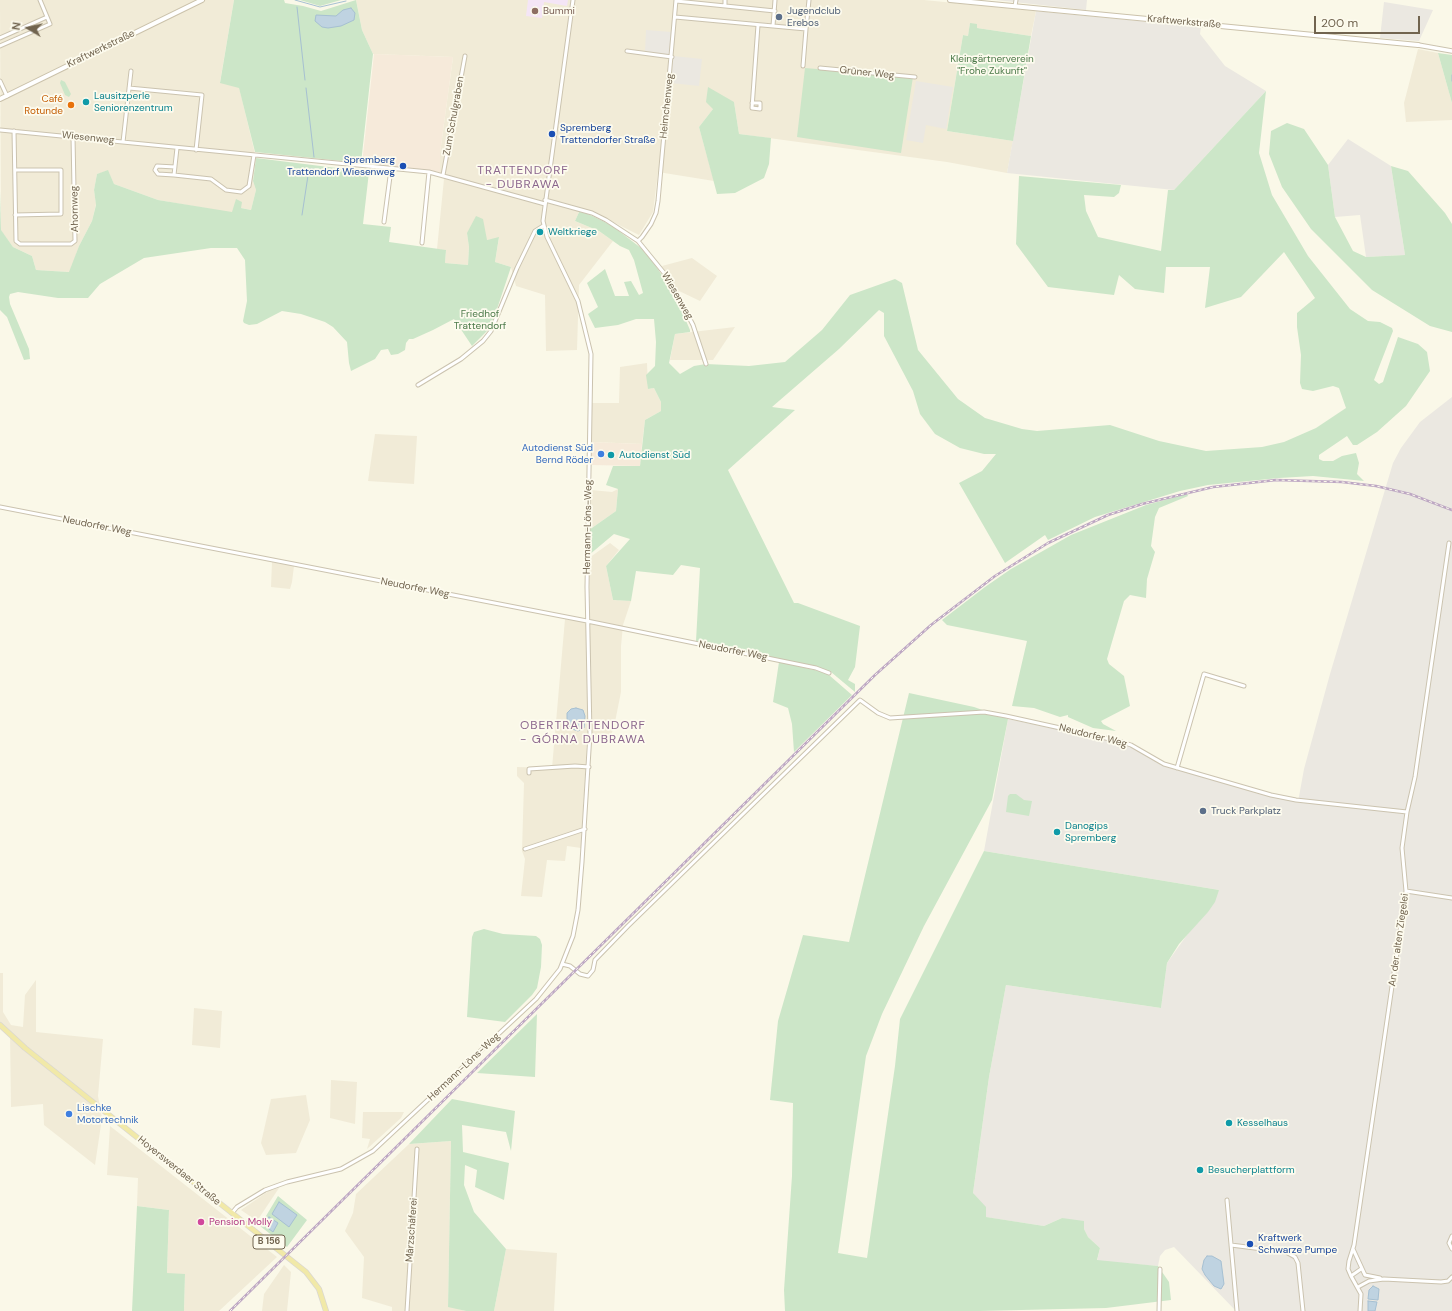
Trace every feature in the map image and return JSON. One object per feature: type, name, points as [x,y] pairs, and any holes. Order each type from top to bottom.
[{"type":"main road","name":"Kraftwerkstraße","points":[[0,99],[202,0]]},
{"type":"main road","name":"Kraftwerkstraße","points":[[950,0],[1418,45]]},
{"type":"main road","name":"Hoyerswerdaer Straße","points":[[0,1025],[25,1048],[306,1272],[319,1289],[326,1311]]},
{"type":"street","points":[[0,46],[50,24],[40,0]]},
{"type":"street","name":"Hermann-Löns-Weg","points":[[232,1213],[238,1207],[265,1190],[287,1182],[341,1169],[374,1151],[536,999],[550,983],[562,964],[569,949],[576,926],[589,767],[590,705],[587,621],[591,354],[578,301],[546,237],[543,226],[573,0]]},
{"type":"street","points":[[676,0],[775,11]]},
{"type":"street","name":"Heimchenweg","points":[[638,241],[642,237],[656,213],[672,57],[676,0]]},
{"type":"street","points":[[725,0],[725,6]]},
{"type":"street","points":[[773,26],[775,0]]},
{"type":"street","points":[[803,66],[808,0]]},
{"type":"street","points":[[1015,6],[1016,0]]},
{"type":"street","points":[[675,16],[806,29]]},
{"type":"street","points":[[0,38],[47,17]]},
{"type":"street","points":[[36,22],[39,28]]},
{"type":"street","points":[[752,103],[758,25]]},
{"type":"street","points":[[6,35],[10,41]]},
{"type":"street","points":[[1418,45],[1452,51]]},
{"type":"street","points":[[628,51],[672,57]]},
{"type":"street","name":"Zum Schulgraben","points":[[443,175],[464,56]]},
{"type":"street","name":"Grüner Weg","points":[[820,68],[915,77]]},
{"type":"street","points":[[123,142],[131,71]]},
{"type":"street","points":[[0,81],[7,96]]},
{"type":"street","points":[[129,88],[202,96],[196,150]]},
{"type":"street","name":"Wiesenweg","points":[[0,130],[429,172],[500,193],[592,213],[606,220],[638,241],[669,279],[693,325],[706,364]]},
{"type":"street","points":[[14,131],[16,215],[61,214],[61,170],[15,170]]},
{"type":"street","name":"Ahornweg","points":[[16,215],[16,241],[20,244],[71,244],[75,241],[73,137]]},
{"type":"street","points":[[174,175],[177,148]]},
{"type":"street","points":[[175,167],[157,166],[155,170],[158,174],[211,179],[226,190],[241,192],[249,186],[254,155]]},
{"type":"street","points":[[384,222],[391,169]]},
{"type":"street","points":[[422,243],[429,172]]},
{"type":"street","points":[[418,385],[461,359],[483,341],[491,332],[517,268],[536,231],[543,226]]},
{"type":"street","name":"Neudorfer Weg","points":[[0,507],[587,621],[816,668],[829,673]]},
{"type":"street","name":"An der alten Ziegelei","points":[[1350,1276],[1349,1261],[1406,892],[1402,848],[1407,812],[1415,777],[1449,543]]},
{"type":"street","points":[[1177,768],[1204,674],[1244,686]]},
{"type":"street","name":"Neudorfer Weg","points":[[562,964],[570,966],[580,974],[588,976],[593,970],[595,960],[860,700],[878,713],[890,718],[984,712],[1006,716],[1119,741],[1131,745],[1156,760],[1177,768],[1271,795],[1296,800],[1407,812]]},
{"type":"street","points":[[529,773],[529,769],[575,766],[589,767]]},
{"type":"street","points":[[525,850],[585,829]]},
{"type":"street","points":[[1406,892],[1452,898]]},
{"type":"street","name":"Märzschäferei","points":[[407,1311],[417,1149]]},
{"type":"street","points":[[1227,1200],[1237,1311]]},
{"type":"street","points":[[1452,1236],[1449,1243],[1452,1249]]},
{"type":"street","points":[[1231,1245],[1286,1252],[1295,1257],[1298,1262],[1303,1311]]},
{"type":"street","points":[[1352,1249],[1365,1275],[1384,1279],[1441,1282],[1448,1281],[1452,1277]]},
{"type":"street","points":[[1159,1311],[1160,1269]]},
{"type":"street","points":[[1360,1311],[1361,1294],[1358,1286],[1350,1276],[1361,1269]]},
{"type":"street","points":[[1358,1286],[1369,1281],[1384,1279]]},
{"type":"shaded area","points":[[0,0],[234,0],[220,82],[239,87],[256,158],[253,181],[256,190],[251,210],[241,208],[236,200],[233,213],[158,200],[114,184],[108,171],[97,174],[94,190],[96,204],[92,221],[79,246],[70,272],[36,270],[32,256],[13,247],[1,231]]},
{"type":"shaded area","points":[[356,0],[924,0],[1036,11],[1031,36],[977,28],[970,23],[968,36],[963,35],[947,131],[1013,141],[1007,173],[947,162],[739,134],[734,102],[713,109],[699,127],[714,181],[658,172],[653,212],[639,235],[587,209],[580,210],[575,221],[599,231],[613,241],[579,285],[577,350],[546,351],[545,295],[516,286],[511,267],[495,262],[499,238],[487,240],[467,233],[469,247],[468,265],[445,263],[446,251],[437,249],[444,179],[440,172],[440,153],[453,57],[373,54],[362,30]]},
{"type":"shaded area","name":"Bummi","points":[[528,0],[568,0],[567,6],[544,2],[542,18],[526,16]]},
{"type":"shaded area","points":[[996,0],[1087,0],[1086,10]]},
{"type":"shaded area","points":[[1384,2],[1433,10],[1419,41],[1380,38]]},
{"type":"shaded area","points":[[1036,11],[1201,27],[1200,34],[1225,66],[1266,91],[1174,190],[1007,173]]},
{"type":"shaded area","points":[[646,30],[672,32],[670,56],[645,52]]},
{"type":"shaded area","points":[[1418,49],[1438,53],[1452,103],[1452,120],[1406,122],[1404,103]]},
{"type":"shaded area","points":[[374,54],[453,57],[440,153],[440,172],[362,164]]},
{"type":"shaded area","points":[[673,56],[702,59],[699,86],[671,83]]},
{"type":"shaded area","points":[[916,81],[953,87],[946,129],[926,125],[923,143],[906,140]]},
{"type":"shaded area","points":[[1348,139],[1391,166],[1405,255],[1366,257],[1360,215],[1335,217],[1328,165]]},
{"type":"shaded area","points":[[692,258],[717,276],[700,301],[677,290],[662,266]]},
{"type":"shaded area","points":[[735,327],[713,360],[670,360],[675,334]]},
{"type":"shaded area","points":[[647,363],[648,389],[654,388],[661,402],[661,411],[645,420],[642,444],[591,442],[592,403],[619,403],[620,367]]},
{"type":"shaded area","points":[[1452,397],[1452,1311],[1236,1311],[1174,1247],[1165,1250],[1160,1256],[1158,1266],[1097,1261],[1100,1248],[1088,1237],[1084,1229],[1062,1218],[1044,1226],[985,1217],[973,1193],[989,1077],[1006,985],[1161,1008],[1167,963],[1219,890],[984,851],[1008,719],[1119,742],[1163,765],[1271,796],[1298,802],[1304,769],[1330,674],[1393,463],[1401,448],[1420,422]]},
{"type":"shaded area","points":[[375,434],[417,436],[414,484],[368,481]]},
{"type":"shaded area","points":[[591,442],[642,444],[640,466],[591,465]]},
{"type":"shaded area","points":[[618,489],[616,511],[589,530],[591,490],[612,492]]},
{"type":"shaded area","points":[[610,543],[619,550],[606,566],[613,600],[631,601],[623,625],[621,646],[621,692],[614,727],[609,740],[587,739],[581,848],[567,846],[565,861],[547,860],[542,897],[521,896],[525,859],[522,851],[524,783],[517,776],[517,767],[552,768],[565,619],[590,623],[589,558]]},
{"type":"shaded area","points":[[272,562],[294,566],[290,589],[271,587]]},
{"type":"shaded area","points":[[0,973],[3,973],[3,1012],[11,1025],[23,1027],[25,995],[36,980],[36,1032],[103,1039],[98,1096],[102,1118],[95,1165],[44,1125],[43,1104],[11,1107],[10,1033],[0,1023]]},
{"type":"shaded area","points":[[194,1008],[222,1011],[220,1048],[192,1045]]},
{"type":"shaded area","points":[[331,1080],[357,1082],[355,1124],[330,1118]]},
{"type":"shaded area","points":[[306,1095],[310,1120],[296,1153],[266,1155],[261,1143],[271,1099]]},
{"type":"shaded area","points":[[363,1112],[404,1112],[401,1118],[367,1149],[370,1139],[362,1138]]},
{"type":"shaded area","points":[[110,1126],[277,1257],[219,1311],[184,1311],[185,1274],[167,1274],[169,1210],[137,1206],[138,1178],[107,1175]]},
{"type":"shaded area","points":[[451,1141],[448,1306],[466,1311],[392,1311],[392,1307],[362,1298],[364,1257],[345,1231],[353,1213],[356,1194],[409,1144]]},
{"type":"shaded area","points":[[279,1188],[257,1221],[241,1210],[270,1190]]},
{"type":"shaded area","points":[[506,1249],[557,1253],[554,1311],[494,1311]]},
{"type":"shaded area","points":[[284,1265],[291,1272],[287,1311],[262,1311],[264,1294]]},
{"type":"green space","points":[[234,0],[284,0],[285,3],[321,11],[356,0],[362,30],[373,54],[361,163],[255,152],[239,88],[220,83]]},
{"type":"green space","points":[[300,0],[341,0],[320,6]]},
{"type":"green space","name":"Kleingärtnerverein \"Frohe Zukunft\"","points":[[970,23],[977,24],[977,28],[1031,36],[1013,141],[947,131],[963,35],[968,36]]},
{"type":"green space","points":[[1438,53],[1452,55],[1452,103]]},
{"type":"green space","points":[[805,68],[913,77],[901,153],[797,137]]},
{"type":"green space","points":[[61,80],[65,82],[71,94],[69,97],[65,95],[60,83]]},
{"type":"green space","points":[[708,87],[734,102],[739,134],[771,138],[769,164],[764,178],[735,193],[717,194],[699,127],[713,109],[706,102]]},
{"type":"green space","points":[[1266,91],[1259,153],[1272,195],[1308,256],[1350,309],[1368,321],[1380,322],[1392,328],[1393,331],[1374,380],[1379,384],[1383,382],[1398,337],[1418,344],[1427,352],[1430,371],[1406,406],[1377,432],[1357,445],[1353,445],[1347,436],[1319,455],[1319,459],[1323,461],[1333,461],[1342,456],[1356,453],[1359,463],[1357,474],[1364,481],[1313,476],[1208,485],[1180,491],[1095,517],[1048,540],[1045,535],[1005,563],[959,483],[982,471],[996,454],[984,454],[960,448],[935,434],[920,414],[913,391],[884,336],[884,313],[879,310],[839,349],[772,407],[795,410],[728,470],[794,603],[798,603],[860,626],[855,667],[848,680],[855,684],[855,692],[831,672],[821,668],[696,641],[700,568],[681,565],[673,575],[636,571],[631,601],[613,600],[606,566],[630,539],[614,534],[589,555],[589,530],[616,511],[618,489],[606,485],[613,466],[640,466],[645,420],[661,411],[661,402],[654,388],[648,389],[646,375],[655,366],[656,342],[654,319],[636,319],[618,325],[595,328],[588,314],[598,307],[587,283],[605,269],[615,296],[629,296],[624,282],[631,281],[639,295],[643,293],[634,260],[629,250],[620,246],[599,231],[575,221],[580,210],[611,225],[641,248],[653,262],[674,293],[690,330],[690,332],[675,334],[669,363],[680,374],[694,366],[706,364],[749,366],[785,362],[822,330],[850,295],[895,279],[902,283],[918,350],[958,399],[985,418],[1022,429],[1037,431],[1110,425],[1159,441],[1206,451],[1262,447],[1284,442],[1316,428],[1346,408],[1339,388],[1333,386],[1313,391],[1302,389],[1300,383],[1301,355],[1297,327],[1297,313],[1315,298],[1284,252],[1241,297],[1205,308],[1210,267],[1166,267],[1164,293],[1135,289],[1119,275],[1114,295],[1048,287],[1016,244],[1019,176],[1121,185],[1119,193],[1114,197],[1084,195],[1086,211],[1098,237],[1161,251],[1168,190],[1174,190]]},
{"type":"green space","points":[[1287,123],[1304,129],[1328,165],[1335,217],[1353,251],[1366,257],[1405,255],[1391,166],[1408,171],[1445,213],[1452,224],[1452,332],[1430,326],[1372,290],[1311,229],[1282,187],[1269,154],[1271,131]]},
{"type":"green space","name":"Friedhof Trattendorf","points":[[256,158],[369,172],[363,224],[391,227],[389,242],[446,250],[445,263],[468,265],[469,247],[467,233],[476,216],[483,219],[487,240],[499,237],[495,262],[511,267],[491,327],[472,346],[454,319],[413,339],[409,339],[406,343],[405,350],[398,354],[391,355],[388,349],[381,350],[375,359],[351,371],[347,342],[333,327],[325,322],[301,314],[282,311],[257,324],[249,325],[244,323],[243,321],[247,301],[245,260],[237,248],[211,248],[144,258],[100,284],[88,298],[58,298],[18,292],[10,294],[10,304],[29,349],[30,359],[24,360],[7,317],[0,310],[0,191],[1,230],[13,247],[32,256],[36,270],[69,272],[79,246],[92,221],[96,205],[94,190],[97,174],[108,170],[114,184],[158,200],[232,212],[236,199],[242,202],[241,208],[251,210],[256,190],[253,181]]},
{"type":"green space","points":[[1187,494],[1188,496],[1159,508],[1155,517],[1151,546],[1155,552],[1147,579],[1146,598],[1130,595],[1124,601],[1107,659],[1109,664],[1124,676],[1130,706],[1101,721],[1103,724],[1116,731],[1093,728],[1068,717],[1068,715],[1060,717],[1034,708],[1012,706],[1027,641],[947,625],[942,620],[1011,569],[1071,535],[1146,505]]},
{"type":"green space","points":[[779,662],[823,672],[829,675],[852,695],[794,752],[792,724],[788,708],[773,702]]},
{"type":"green space","points":[[909,693],[974,707],[1008,719],[992,800],[924,926],[882,1014],[866,1056],[838,1253],[867,1258],[895,1066],[900,1019],[984,851],[1219,890],[1215,902],[1208,912],[1179,944],[1167,963],[1161,1008],[1006,985],[989,1077],[973,1193],[986,1207],[986,1217],[1044,1226],[1062,1218],[1084,1221],[1084,1229],[1088,1237],[1100,1248],[1097,1260],[1158,1266],[1169,1282],[1171,1300],[1106,1308],[979,1311],[785,1311],[784,1290],[792,1176],[793,1103],[770,1100],[778,1021],[803,935],[849,942]]},
{"type":"green space","points":[[1010,794],[1016,794],[1024,800],[1032,801],[1029,816],[1006,812],[1008,796]]},
{"type":"green space","points":[[484,929],[503,934],[536,936],[540,939],[542,945],[541,967],[537,988],[505,1022],[467,1017],[472,937],[474,932]]},
{"type":"green space","points":[[537,1014],[535,1077],[477,1073]]},
{"type":"green space","points":[[452,1099],[515,1111],[511,1151],[506,1132],[462,1125],[463,1152],[509,1163],[504,1200],[475,1187],[477,1170],[465,1165],[464,1185],[474,1212],[506,1249],[494,1311],[466,1311],[448,1307],[451,1141],[409,1144]]},
{"type":"green space","points":[[278,1196],[307,1220],[287,1247],[260,1226]]},
{"type":"green space","points":[[137,1206],[169,1210],[167,1273],[185,1274],[184,1311],[132,1311]]},
{"type":"water","points":[[351,8],[355,13],[354,20],[341,26],[328,28],[322,27],[315,21],[316,15],[336,16],[343,10]]},
{"type":"water","points":[[576,708],[583,710],[585,716],[584,728],[578,731],[572,729],[568,725],[567,718],[567,713],[571,709]]},
{"type":"water","points":[[279,1202],[297,1215],[289,1227],[272,1214]]},
{"type":"water","points":[[269,1217],[278,1223],[273,1232],[264,1225]]},
{"type":"water","points":[[1207,1256],[1212,1256],[1221,1261],[1224,1284],[1221,1289],[1214,1286],[1202,1269],[1204,1260]]},
{"type":"water","points":[[1373,1286],[1379,1289],[1378,1300],[1368,1299],[1369,1290]]},
{"type":"water","points":[[1368,1301],[1377,1302],[1375,1311],[1368,1311]]},
{"type":"waterway","points":[[295,0],[320,7],[346,1]]},
{"type":"waterway","points":[[297,7],[305,80]]},
{"type":"waterway","points":[[1452,75],[1452,81]]},
{"type":"waterway","points":[[306,88],[314,157]]},
{"type":"waterway","points":[[302,215],[309,169],[313,169]]},
{"type":"railway","points":[[230,1311],[875,675],[931,625],[995,576],[1048,543],[1108,515],[1142,504],[1213,487],[1276,480],[1342,482],[1376,486],[1410,494],[1452,510]]},
{"type":"place","name":"Bummi","points":[[535,11]]},
{"type":"place","name":"Jugendclub Erebos","points":[[779,17]]},
{"type":"place","name":"Lausitzperle Seniorenzentrum","points":[[86,102]]},
{"type":"place","name":"Café Rotunde","points":[[71,105]]},
{"type":"place","name":"Spremberg Trattendorfer Straße","points":[[552,134]]},
{"type":"place","name":"Spremberg Trattendorf Wiesenweg","points":[[403,166]]},
{"type":"place","name":"Weltkriege","points":[[540,232]]},
{"type":"place","name":"Autodienst Süd Bernd Röder","points":[[601,454]]},
{"type":"place","name":"Autodienst Süd","points":[[611,455]]},
{"type":"place","name":"Truck Parkplatz","points":[[1203,811]]},
{"type":"place","name":"Danogips Spremberg","points":[[1057,832]]},
{"type":"place","name":"Lischke Motortechnik","points":[[69,1114]]},
{"type":"place","name":"Kesselhaus","points":[[1229,1123]]},
{"type":"place","name":"Besucherplattform","points":[[1200,1170]]},
{"type":"place","name":"Pension Molly","points":[[201,1222]]},
{"type":"place","name":"Kraftwerk Schwarze Pumpe","points":[[1250,1244]]},
{"type":"district","name":"TRATTENDORF - DUBRAWA","points":[[523,178]]},
{"type":"district","name":"OBERTRATTENDORF - GÓRNA DUBRAWA","points":[[583,733]]}]
